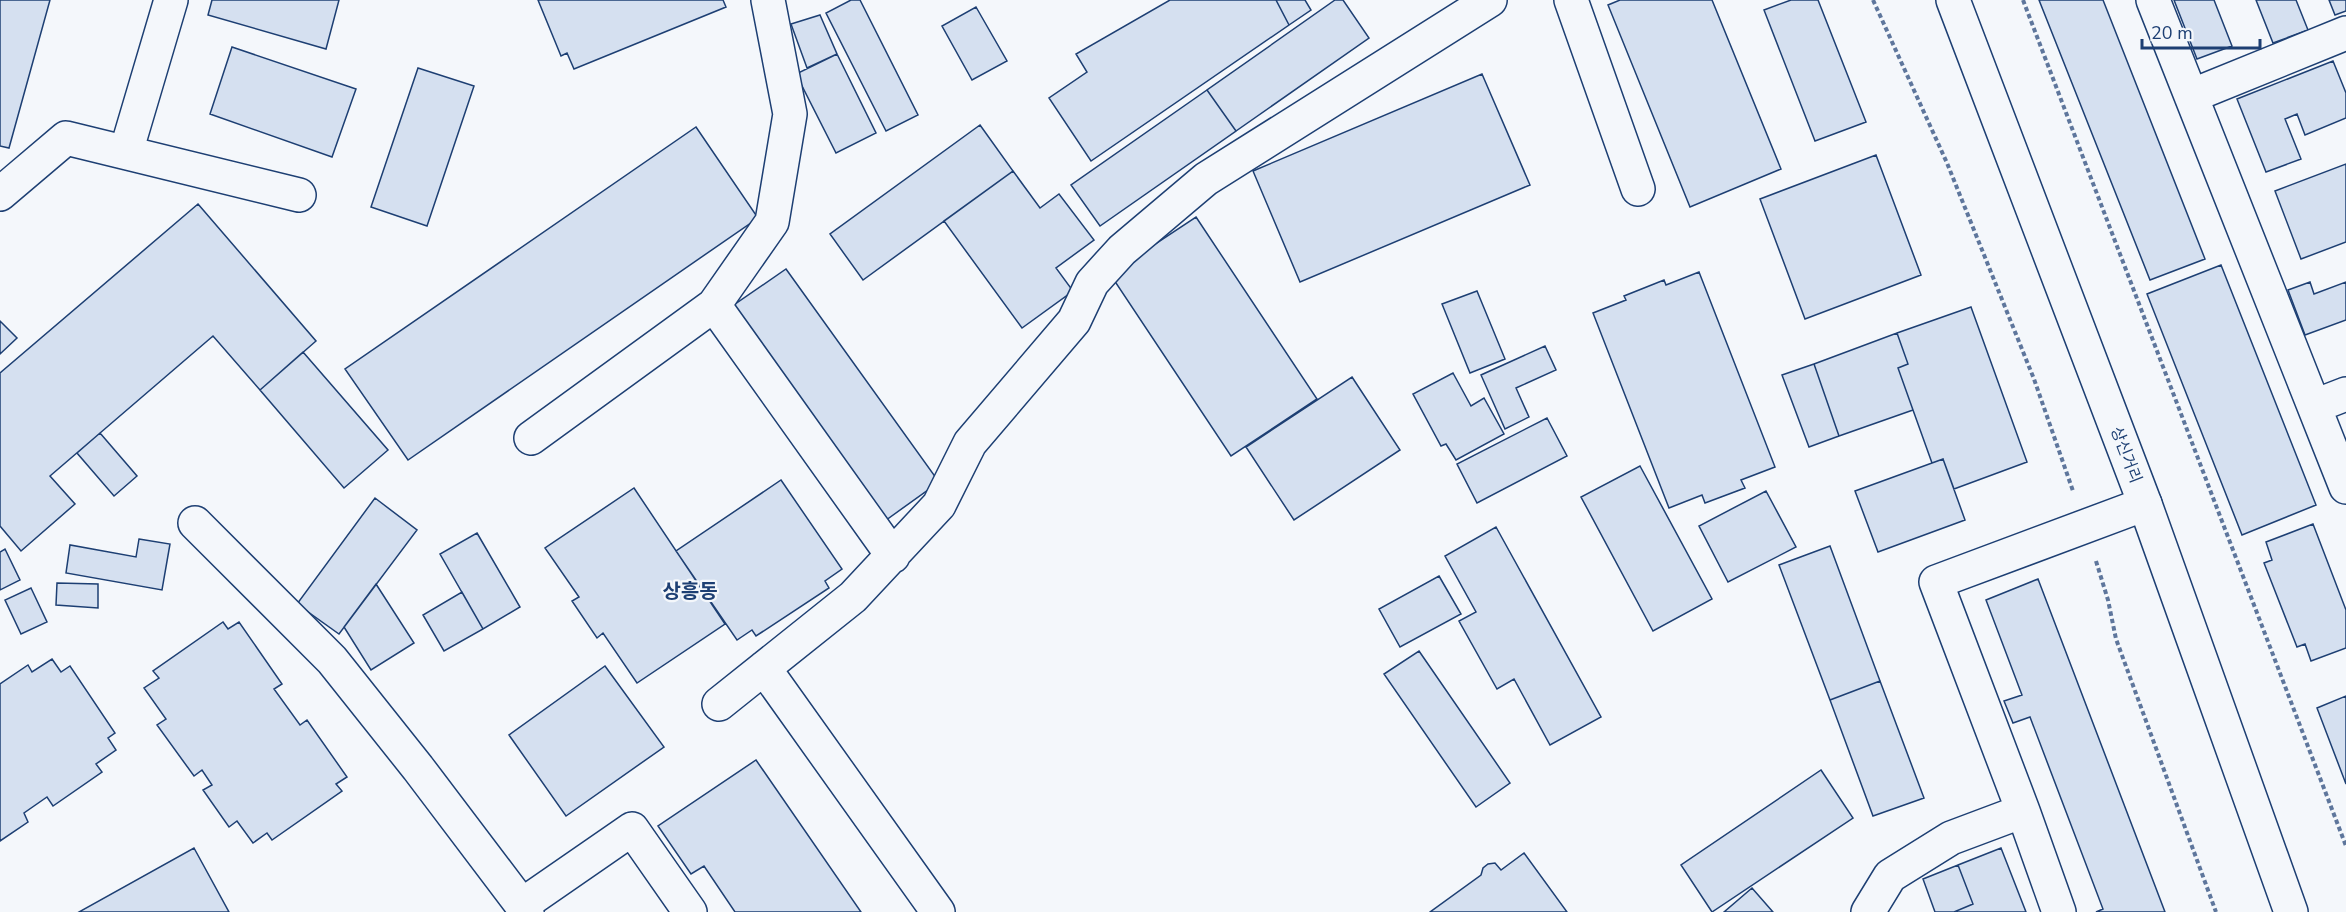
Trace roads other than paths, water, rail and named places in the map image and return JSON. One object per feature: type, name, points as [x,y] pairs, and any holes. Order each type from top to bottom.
[{"type":"street","points":[[126,153],[171,0]]},
{"type":"street","points":[[531,438],[714,305],[772,222],[790,114],[768,0]]},
{"type":"street","points":[[719,704],[852,597],[939,505],[970,443],[1074,321],[1092,283],[1122,250],[1206,179],[1490,0]]},
{"type":"street","points":[[1571,0],[1638,189]]},
{"type":"street","name":"상신거리","points":[[1953,0],[2145,504],[2291,912]]},
{"type":"street","points":[[2153,0],[2316,406],[2346,487]]},
{"type":"street","points":[[2191,96],[2346,33]]},
{"type":"street","points":[[0,194],[66,138],[299,195]]},
{"type":"street","points":[[714,305],[893,556]]},
{"type":"street","points":[[2316,406],[2346,394]]},
{"type":"street","points":[[2058,912],[2023,811],[1936,582],[2145,504]]},
{"type":"street","points":[[195,523],[332,660],[418,768],[524,908],[632,829],[690,912]]},
{"type":"street","points":[[764,668],[938,912]]},
{"type":"street","points":[[1868,912],[1890,876],[1952,838],[2023,811]]},
{"type":"district","name":"상흥동","points":[[690,591]]}]
